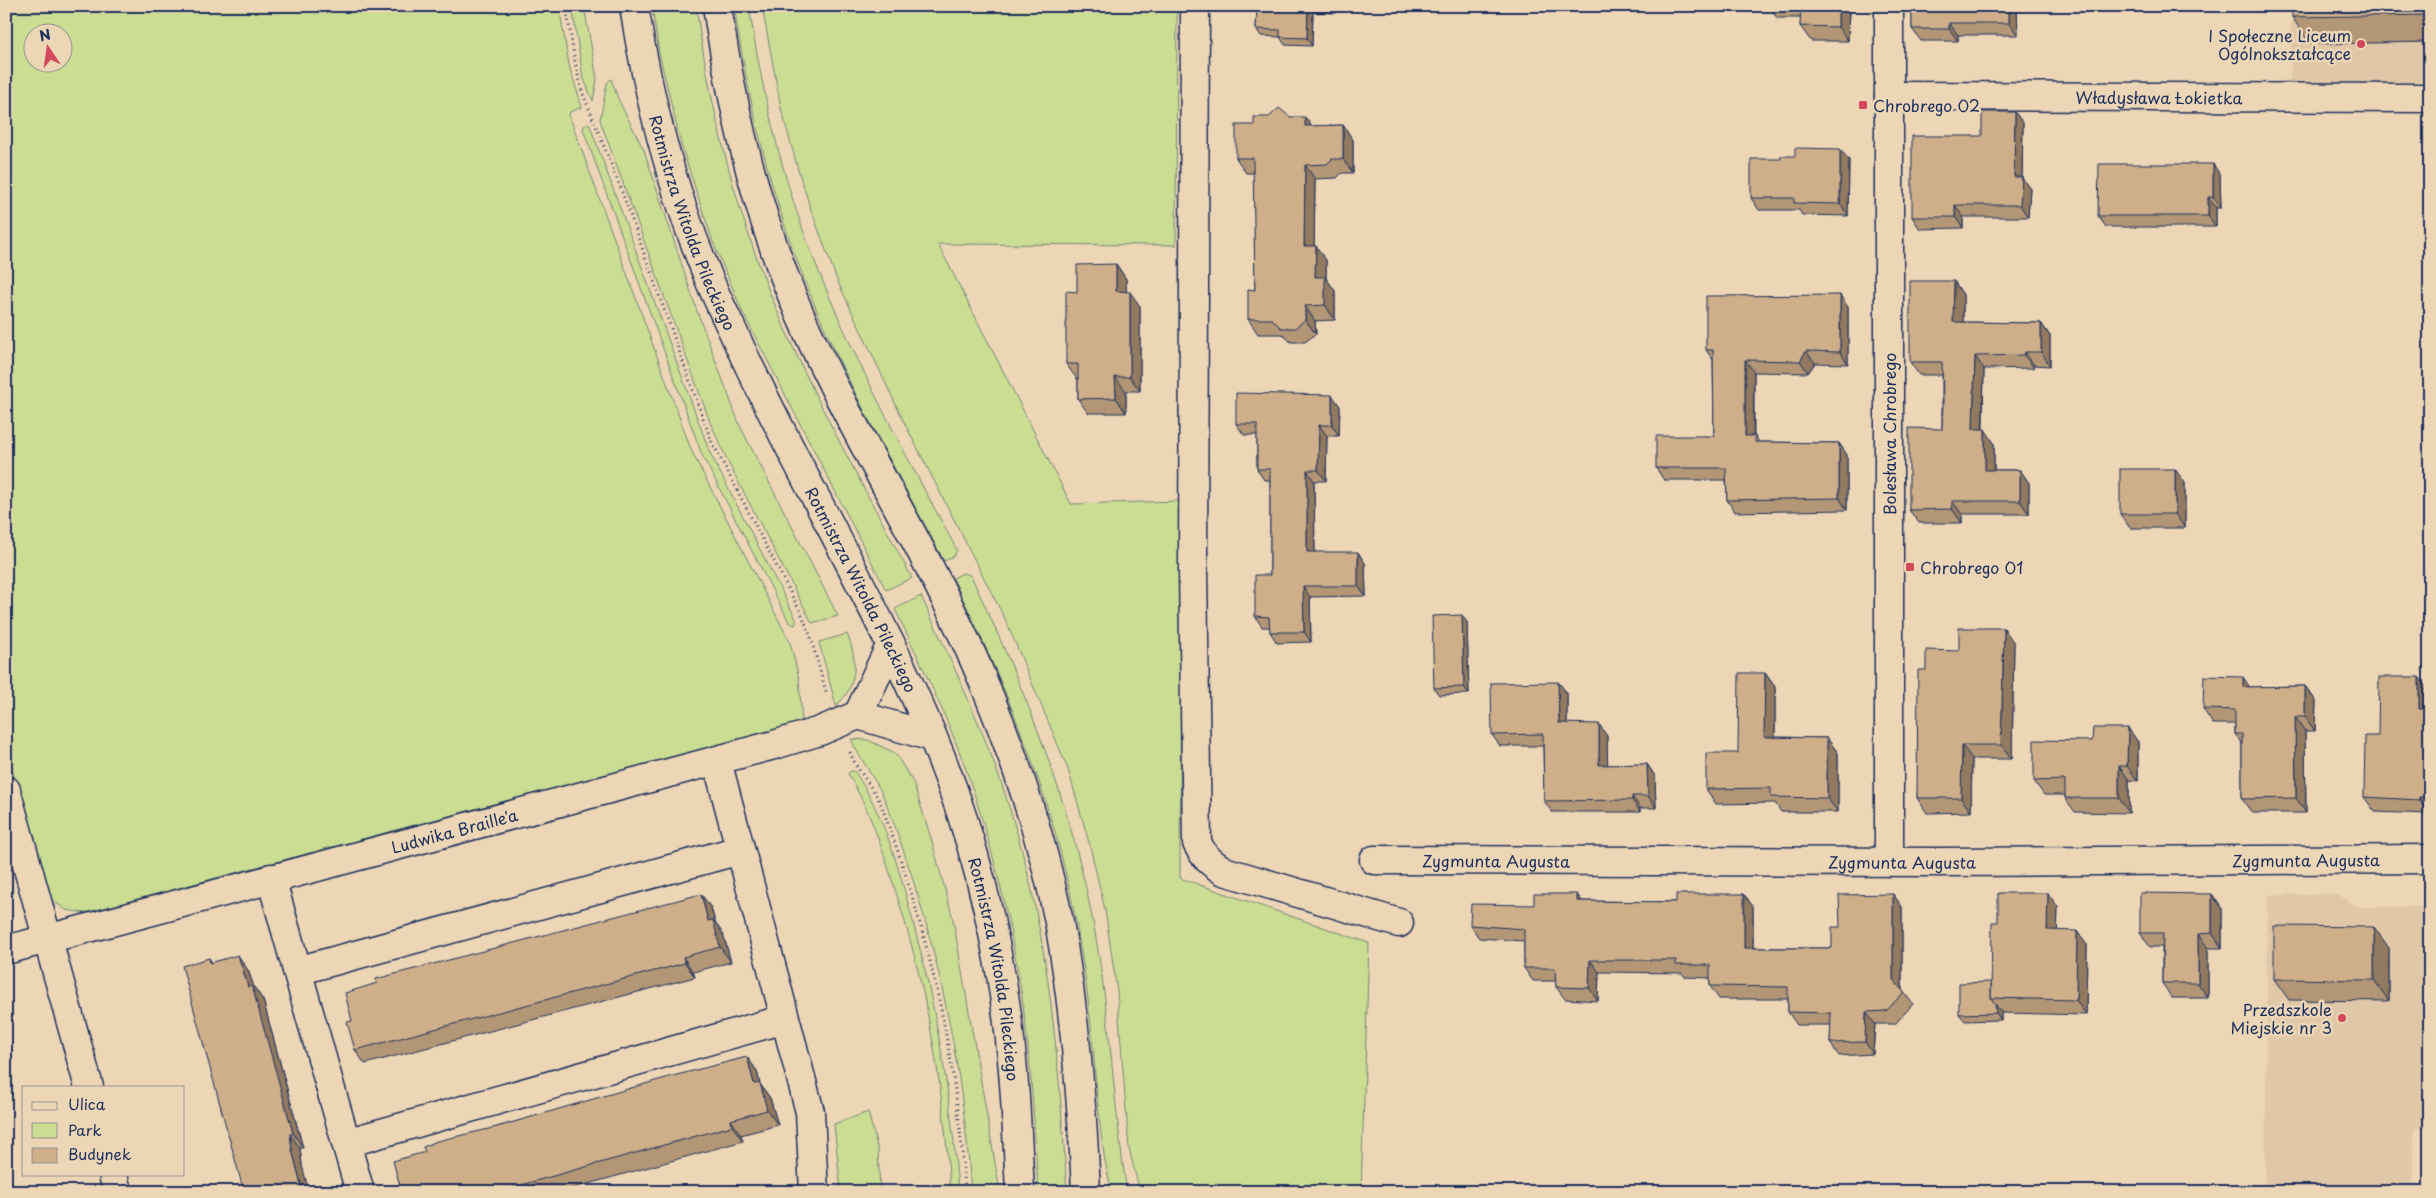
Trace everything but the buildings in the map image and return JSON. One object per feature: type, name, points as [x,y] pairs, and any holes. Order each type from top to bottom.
[{"type":"street","name":"Rotmistrza Witolda Pileckiego","points":[[634,6],[650,92],[676,191],[707,275],[766,402],[891,644],[932,737],[962,816],[988,915],[1002,983],[1014,1090],[1020,1192]]},
{"type":"street","points":[[717,6],[728,84],[755,194],[778,262],[808,332],[849,417],[955,617],[986,688],[1028,798],[1059,922],[1074,1034],[1086,1192]]},
{"type":"street","points":[[1195,6],[1193,579],[1197,843],[1202,855],[1210,863],[1224,871],[1399,923]]},
{"type":"street","name":"Bolesława Chrobrego","points":[[1889,6],[1889,861]]},
{"type":"street","name":"Władysława Łokietka","points":[[1889,96],[2430,98]]},
{"type":"street","points":[[891,644],[858,715],[932,737]]},
{"type":"street","name":"Ludwika Braille'a","points":[[6,950],[717,760],[820,731],[858,715]]},
{"type":"street","points":[[717,760],[810,1112],[814,1192]]},
{"type":"street","points":[[6,790],[89,1086]]},
{"type":"street","points":[[298,971],[740,850]]},
{"type":"street","name":"Zygmunta Augusta","points":[[1374,860],[2430,859]]},
{"type":"street","points":[[271,878],[360,1192]]},
{"type":"street","points":[[346,1143],[785,1018]]},
{"type":"street","points":[[113,1176],[117,1192]]},
{"type":"path","points":[[566,6],[575,62],[582,91],[621,189],[711,440],[802,616],[810,635],[829,700]]},
{"type":"path","points":[[849,750],[852,758],[873,788],[881,806],[907,880],[932,971],[950,1056],[965,1192]]},
{"type":"path","points":[[1392,1192],[1396,1185]]},
{"type":"shaded area","name":"I Społeczne Liceum Ogólnokształcące","points":[[2292,6],[2430,6],[2430,81],[2290,86]]},
{"type":"shaded area","name":"Przedszkole Miejskie nr 3","points":[[2337,894],[2359,907],[2430,907],[2430,1128],[2414,1128],[2412,1192],[2265,1192],[2268,895]]},
{"type":"green space","points":[[6,6],[559,6],[569,65],[582,107],[570,112],[569,115],[692,452],[790,642],[799,678],[802,722],[84,913],[66,910],[52,900],[47,892],[6,748]]},
{"type":"green space","points":[[572,6],[584,6],[597,79],[593,101],[583,77]]},
{"type":"green space","points":[[652,6],[696,6],[711,96],[725,155],[751,242],[767,286],[804,371],[912,578],[886,590],[743,313],[713,242],[682,148],[659,53]]},
{"type":"green space","points":[[734,6],[749,6],[759,66],[772,125],[797,212],[823,281],[877,398],[957,550],[954,556],[944,561],[851,385],[803,276],[780,210],[761,143],[746,75]]},
{"type":"green space","points":[[762,6],[1177,6],[1176,245],[938,244],[1071,504],[1181,501],[1180,878],[1369,943],[1361,1192],[1140,1192],[1129,1149],[1117,991],[1105,910],[1090,846],[1068,769],[1006,621],[905,424],[837,280],[809,204],[781,108]]},
{"type":"green space","points":[[611,79],[619,101],[644,150],[697,311],[740,426],[838,616],[812,623],[730,466],[710,422],[600,120],[607,83]]},
{"type":"green space","points":[[589,123],[710,453],[796,619],[796,624],[794,625],[789,622],[702,455],[583,129]]},
{"type":"green space","points":[[963,573],[970,575],[973,580],[1030,709],[1061,797],[1074,841],[1086,887],[1100,965],[1127,1192],[1112,1192],[1105,1162],[1086,982],[1072,903],[1061,855],[1032,760],[995,668],[953,578]]},
{"type":"green space","points":[[921,596],[994,762],[1026,865],[1036,911],[1051,1004],[1067,1192],[1038,1192],[1025,1022],[1013,942],[1002,894],[983,822],[968,775],[934,691],[895,609]]},
{"type":"green space","points":[[847,634],[853,653],[854,672],[849,690],[836,706],[819,642]]},
{"type":"green space","points":[[851,739],[868,740],[895,753],[913,782],[931,838],[953,919],[1000,1192],[971,1192],[961,1093],[944,995],[932,947],[919,899],[887,805]]},
{"type":"green space","points":[[854,771],[865,787],[882,823],[902,880],[921,952],[942,1054],[952,1123],[958,1192],[950,1192],[938,1074],[932,1035],[915,959],[884,855],[868,813],[848,774]]},
{"type":"green space","points":[[868,1112],[878,1150],[880,1192],[841,1192],[834,1124]]},
{"type":"place","name":"I Społeczne Liceum Ogólnokształcące","points":[[2361,44]]},
{"type":"place","name":"Chrobrego 02","points":[[1863,105]]},
{"type":"place","name":"Chrobrego 01","points":[[1910,567]]},
{"type":"place","name":"Przedszkole Miejskie nr 3","points":[[2342,1018]]}]
